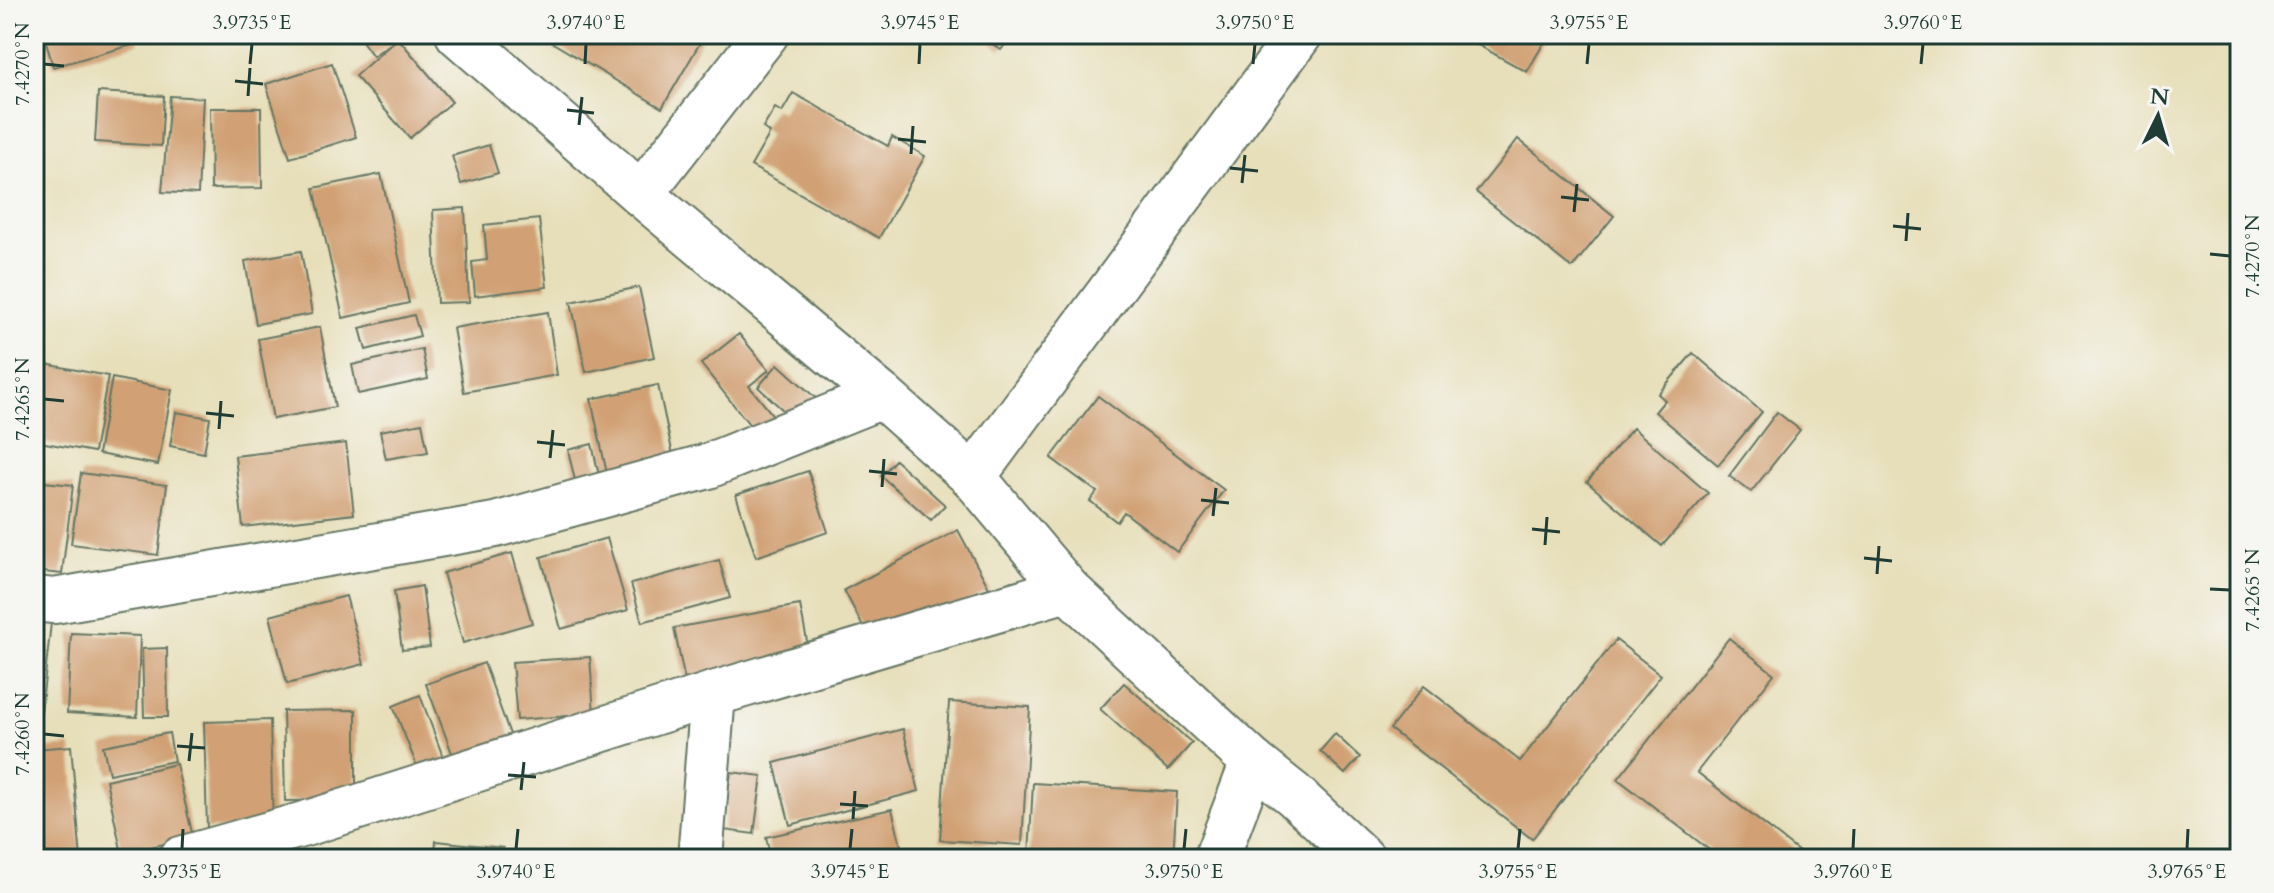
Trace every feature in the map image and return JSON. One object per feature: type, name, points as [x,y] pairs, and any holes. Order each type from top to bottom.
[{"type":"street","points":[[458,34],[973,477],[1067,589],[1253,762],[1293,794],[1363,859]]},
{"type":"street","points":[[641,194],[766,34]]},
{"type":"street","points":[[973,477],[1300,34]]},
{"type":"street","points":[[34,599],[54,601],[495,525],[708,466],[882,396]]},
{"type":"street","points":[[181,859],[306,841],[713,694],[1067,589]]},
{"type":"street","points":[[700,859],[713,694]]},
{"type":"street","points":[[1216,859],[1253,762]]},
{"type":"building","points":[[44,34],[136,34],[139,43],[53,67]]},
{"type":"building","points":[[357,34],[391,34],[396,40],[373,56]]},
{"type":"building","points":[[538,34],[700,34],[704,36],[662,108]]},
{"type":"building","points":[[978,34],[1013,34],[1001,50]]},
{"type":"building","points":[[1458,34],[1549,34],[1527,72]]},
{"type":"building","points":[[398,38],[452,102],[410,138],[355,76]]},
{"type":"building","points":[[332,63],[356,137],[290,158],[266,84]]},
{"type":"building","points":[[98,92],[164,96],[161,146],[95,142]]},
{"type":"building","points":[[793,93],[888,146],[892,137],[925,156],[879,238],[751,166],[770,133],[763,128],[775,108],[782,112]]},
{"type":"building","points":[[170,96],[203,98],[198,194],[162,192]]},
{"type":"building","points":[[210,108],[261,108],[262,188],[211,189]]},
{"type":"building","points":[[1518,139],[1614,216],[1572,268],[1476,192]]},
{"type":"building","points":[[489,145],[498,173],[461,184],[452,156]]},
{"type":"building","points":[[34,164],[43,165],[36,233],[34,233]]},
{"type":"building","points":[[381,174],[409,303],[343,318],[314,188]]},
{"type":"building","points":[[465,208],[469,302],[437,303],[433,210]]},
{"type":"building","points":[[539,219],[547,287],[475,296],[472,262],[487,260],[484,225]]},
{"type":"building","points":[[301,251],[312,314],[256,324],[245,261]]},
{"type":"building","points":[[639,287],[654,357],[586,372],[571,302]]},
{"type":"building","points":[[548,312],[557,375],[464,392],[453,328]]},
{"type":"building","points":[[414,315],[420,336],[366,350],[360,328]]},
{"type":"building","points":[[320,327],[335,407],[273,419],[258,339]]},
{"type":"building","points":[[739,334],[769,370],[749,386],[776,419],[757,434],[701,364]]},
{"type":"building","points":[[422,349],[428,379],[358,394],[352,365]]},
{"type":"building","points":[[1693,353],[1762,412],[1718,465],[1655,412],[1665,400],[1658,394]]},
{"type":"building","points":[[35,362],[108,376],[94,452],[34,441]]},
{"type":"building","points":[[778,364],[819,401],[798,424],[758,387]]},
{"type":"building","points":[[112,378],[172,390],[158,465],[98,454]]},
{"type":"building","points":[[658,385],[674,460],[607,474],[591,399]]},
{"type":"building","points":[[1098,396],[1224,490],[1177,552],[1124,512],[1117,522],[1090,501],[1097,492],[1051,458]]},
{"type":"building","points":[[176,412],[210,418],[204,453],[170,446]]},
{"type":"building","points":[[1777,412],[1800,430],[1751,492],[1729,476]]},
{"type":"building","points":[[422,423],[428,452],[386,459],[380,431]]},
{"type":"building","points":[[1633,428],[1708,493],[1662,546],[1587,482]]},
{"type":"building","points":[[346,443],[354,514],[243,527],[235,456]]},
{"type":"building","points":[[592,444],[600,480],[576,485],[568,450]]},
{"type":"building","points":[[895,460],[945,505],[931,520],[881,476]]},
{"type":"building","points":[[808,471],[828,532],[756,557],[736,495]]},
{"type":"building","points":[[81,473],[167,485],[158,555],[71,544]]},
{"type":"building","points":[[34,481],[73,485],[62,574],[34,571]]},
{"type":"building","points":[[958,530],[990,590],[875,650],[844,590]]},
{"type":"building","points":[[607,538],[628,610],[561,629],[541,557]]},
{"type":"building","points":[[512,553],[532,623],[463,643],[443,573]]},
{"type":"building","points":[[719,560],[730,598],[642,622],[631,584]]},
{"type":"building","points":[[422,586],[430,647],[402,650],[394,591]]},
{"type":"building","points":[[346,596],[364,664],[287,684],[270,616]]},
{"type":"building","points":[[800,605],[811,662],[686,686],[674,628]]},
{"type":"building","points":[[34,621],[51,623],[41,712],[34,711]]},
{"type":"building","points":[[71,633],[140,636],[137,717],[67,713]]},
{"type":"building","points":[[1729,638],[1774,674],[1697,772],[1808,859],[1721,859],[1618,779]]},
{"type":"building","points":[[1616,640],[1661,675],[1532,839],[1390,729],[1424,686],[1520,761]]},
{"type":"building","points":[[167,648],[168,717],[144,717],[142,649]]},
{"type":"building","points":[[590,657],[594,714],[517,720],[512,662]]},
{"type":"building","points":[[484,663],[512,740],[455,761],[426,684]]},
{"type":"building","points":[[1124,683],[1192,743],[1168,770],[1100,709]]},
{"type":"building","points":[[420,695],[446,765],[420,774],[393,706]]},
{"type":"building","points":[[949,702],[1030,707],[1022,845],[940,840]]},
{"type":"building","points":[[356,710],[356,800],[285,801],[283,711]]},
{"type":"building","points":[[270,720],[273,827],[207,829],[204,722]]},
{"type":"building","points":[[903,729],[919,791],[790,825],[774,763]]},
{"type":"building","points":[[169,733],[174,761],[109,774],[103,746]]},
{"type":"building","points":[[1335,734],[1360,757],[1345,774],[1320,751]]},
{"type":"building","points":[[71,746],[81,859],[34,859],[34,749]]},
{"type":"building","points":[[176,764],[193,837],[122,854],[106,780]]},
{"type":"building","points":[[731,772],[762,776],[754,834],[723,830]]},
{"type":"building","points":[[1033,783],[1177,792],[1173,859],[1029,856]]},
{"type":"building","points":[[892,809],[904,859],[771,859],[766,837]]},
{"type":"building","points":[[436,841],[503,848],[501,859],[434,859]]}]
